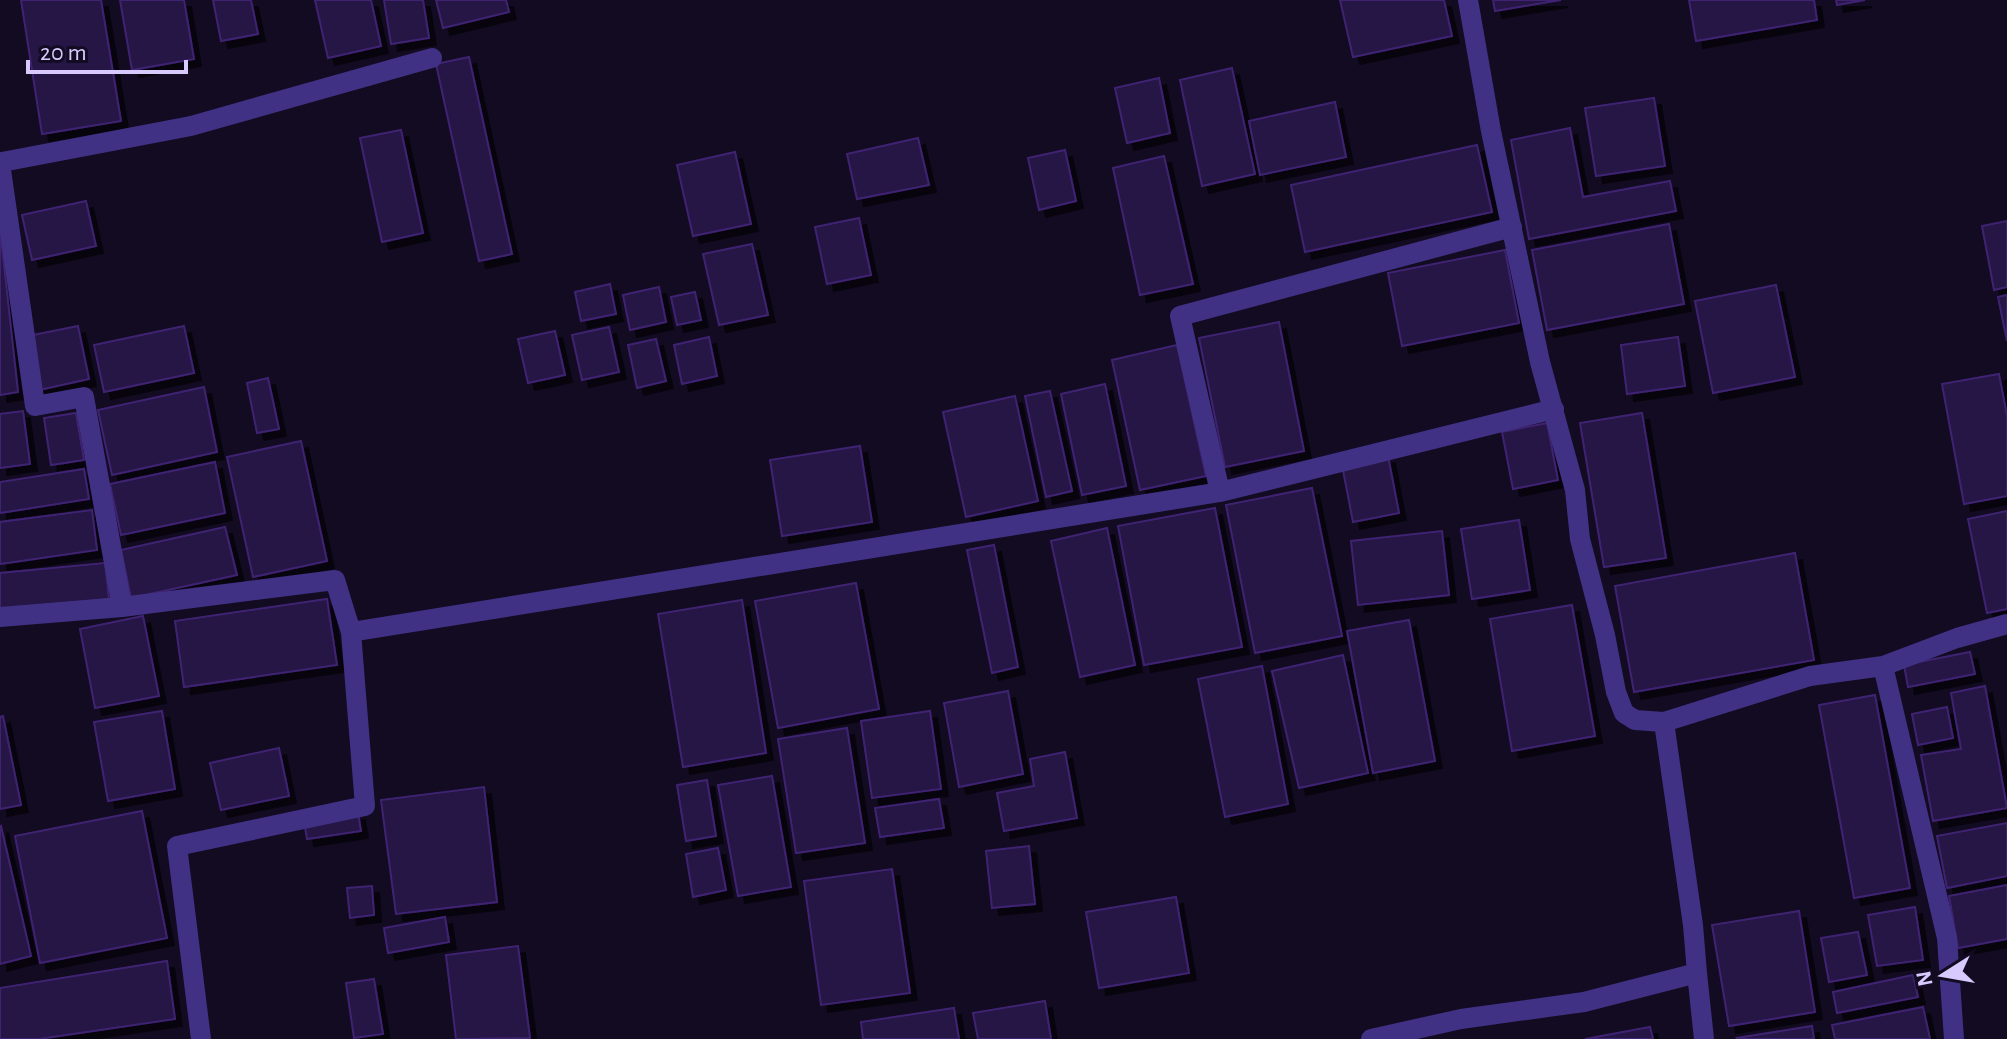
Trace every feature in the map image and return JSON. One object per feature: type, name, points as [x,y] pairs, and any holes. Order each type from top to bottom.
[{"type":"street","points":[[1468,0],[1540,362],[1575,490],[1580,539],[1616,692],[1624,713],[1635,720],[1664,722],[1810,676],[1883,666],[1957,638],[2007,624]]},
{"type":"street","points":[[122,607],[84,397],[35,406],[1,162],[191,126],[432,58]]},
{"type":"street","points":[[1220,492],[1180,316],[1512,227]]},
{"type":"street","points":[[351,632],[1220,492],[1554,409]]},
{"type":"street","points":[[0,617],[122,607],[335,580],[351,632],[365,806],[177,846],[201,1039]]},
{"type":"street","points":[[1883,666],[1947,938],[1954,1039]]},
{"type":"street","points":[[1664,722],[1689,895],[1704,1039]]},
{"type":"street","points":[[1371,1039],[1461,1019],[1584,1002],[1697,973]]},
{"type":"building","points":[[21,0],[101,0],[121,121],[42,134]]},
{"type":"building","points":[[120,0],[184,0],[194,59],[132,70]]},
{"type":"building","points":[[213,0],[251,0],[258,34],[221,41]]},
{"type":"building","points":[[315,0],[371,0],[381,46],[328,58]]},
{"type":"building","points":[[384,0],[423,0],[429,38],[391,44]]},
{"type":"building","points":[[436,0],[506,0],[509,12],[443,28]]},
{"type":"building","points":[[1340,0],[1444,0],[1452,36],[1353,57]]},
{"type":"building","points":[[1493,0],[1561,0],[1495,11]]},
{"type":"building","points":[[1689,0],[1814,0],[1817,20],[1696,41]]},
{"type":"building","points":[[1836,0],[1865,0],[1837,5]]},
{"type":"building","points":[[469,57],[512,254],[479,261],[436,64]]},
{"type":"building","points":[[1232,68],[1255,174],[1202,186],[1180,80]]},
{"type":"building","points":[[1159,78],[1170,133],[1127,143],[1115,88]]},
{"type":"building","points":[[1654,98],[1665,166],[1596,176],[1585,108]]},
{"type":"building","points":[[1335,102],[1346,157],[1260,175],[1249,121]]},
{"type":"building","points":[[1570,128],[1583,197],[1670,181],[1676,211],[1529,239],[1511,140]]},
{"type":"building","points":[[401,130],[423,233],[382,242],[360,138]]},
{"type":"building","points":[[918,138],[929,185],[857,199],[847,154]]},
{"type":"building","points":[[1477,145],[1492,212],[1305,252],[1291,185]]},
{"type":"building","points":[[1065,150],[1076,201],[1039,210],[1028,158]]},
{"type":"building","points":[[735,152],[751,224],[693,236],[677,165]]},
{"type":"building","points":[[1164,156],[1193,284],[1140,295],[1113,168]]},
{"type":"building","points":[[86,201],[96,246],[32,260],[22,215]]},
{"type":"building","points":[[859,218],[871,275],[827,284],[815,227]]},
{"type":"building","points":[[2007,221],[2007,287],[1994,290],[1982,226]]},
{"type":"building","points":[[1669,224],[1684,304],[1547,330],[1532,250]]},
{"type":"building","points":[[0,229],[18,392],[0,395]]},
{"type":"building","points":[[752,244],[768,315],[719,325],[703,254]]},
{"type":"building","points":[[1505,250],[1519,323],[1402,346],[1388,273]]},
{"type":"building","points":[[610,284],[616,314],[581,321],[575,292]]},
{"type":"building","points":[[1776,285],[1795,377],[1713,393],[1695,301]]},
{"type":"building","points":[[659,287],[666,322],[630,330],[623,295]]},
{"type":"building","points":[[695,292],[701,320],[677,325],[671,297]]},
{"type":"building","points":[[2007,295],[2007,341],[1998,297]]},
{"type":"building","points":[[1279,322],[1304,451],[1225,467],[1199,338]]},
{"type":"building","points":[[78,326],[89,379],[39,390],[28,336]]},
{"type":"building","points":[[184,326],[194,373],[104,392],[94,345]]},
{"type":"building","points":[[609,327],[619,372],[582,380],[572,335]]},
{"type":"building","points":[[555,331],[565,375],[528,383],[518,339]]},
{"type":"building","points":[[709,337],[717,376],[682,384],[674,345]]},
{"type":"building","points":[[1678,337],[1685,386],[1627,394],[1621,345]]},
{"type":"building","points":[[656,339],[666,381],[637,388],[628,345]]},
{"type":"building","points":[[1177,345],[1206,476],[1140,490],[1112,360]]},
{"type":"building","points":[[1999,374],[2007,416],[2007,496],[1964,504],[1942,384]]},
{"type":"building","points":[[268,378],[279,429],[257,433],[247,383]]},
{"type":"building","points":[[1105,384],[1126,486],[1082,495],[1061,394]]},
{"type":"building","points":[[204,387],[217,452],[112,475],[98,410]]},
{"type":"building","points":[[1050,391],[1072,491],[1046,497],[1025,396]]},
{"type":"building","points":[[1015,396],[1038,501],[966,517],[943,412]]},
{"type":"building","points":[[23,411],[30,464],[0,468],[0,414]]},
{"type":"building","points":[[76,413],[84,460],[51,465],[44,418]]},
{"type":"building","points":[[1642,413],[1666,558],[1604,567],[1580,423]]},
{"type":"building","points":[[1547,423],[1558,480],[1513,489],[1502,432]]},
{"type":"building","points":[[301,441],[327,561],[253,577],[227,457]]},
{"type":"building","points":[[860,446],[872,522],[782,536],[770,460]]},
{"type":"building","points":[[1388,456],[1399,513],[1353,522],[1342,465]]},
{"type":"building","points":[[215,462],[225,513],[121,535],[110,484]]},
{"type":"building","points":[[84,469],[89,499],[0,513],[0,482]]},
{"type":"building","points":[[1312,488],[1342,636],[1255,653],[1226,505]]},
{"type":"building","points":[[1215,508],[1242,647],[1144,665],[1118,526]]},
{"type":"building","points":[[92,510],[97,550],[0,564],[0,522]]},
{"type":"building","points":[[2007,511],[2007,609],[1987,613],[1968,519]]},
{"type":"building","points":[[1519,520],[1530,590],[1472,599],[1461,529]]},
{"type":"building","points":[[225,527],[237,575],[131,598],[121,550]]},
{"type":"building","points":[[1107,528],[1135,665],[1080,677],[1051,541]]},
{"type":"building","points":[[1442,531],[1449,595],[1358,605],[1351,541]]},
{"type":"building","points":[[994,545],[1018,667],[992,673],[967,550]]},
{"type":"building","points":[[1795,553],[1814,660],[1634,692],[1615,586]]},
{"type":"building","points":[[105,563],[109,599],[0,609],[0,573]]},
{"type":"building","points":[[856,583],[879,709],[778,728],[755,601]]},
{"type":"building","points":[[327,599],[337,665],[184,687],[175,621]]},
{"type":"building","points":[[742,600],[766,753],[683,767],[658,614]]},
{"type":"building","points":[[1572,605],[1595,736],[1512,751],[1490,619]]},
{"type":"building","points":[[143,616],[159,696],[95,708],[80,629]]},
{"type":"building","points":[[1409,620],[1435,761],[1373,773],[1347,631]]},
{"type":"building","points":[[1970,652],[1975,674],[1908,687],[1904,665]]},
{"type":"building","points":[[1343,655],[1368,773],[1299,788],[1272,671]]},
{"type":"building","points":[[1262,666],[1288,804],[1225,817],[1198,679]]},
{"type":"building","points":[[1985,686],[2007,808],[1933,821],[1921,755],[1961,749],[1951,693]]},
{"type":"building","points":[[1008,691],[1023,774],[959,787],[944,703]]},
{"type":"building","points":[[1875,695],[1910,888],[1854,898],[1819,705]]},
{"type":"building","points":[[1947,707],[1953,738],[1918,745],[1912,714]]},
{"type":"building","points":[[162,711],[175,789],[108,801],[94,722]]},
{"type":"building","points":[[930,711],[941,789],[872,798],[861,721]]},
{"type":"building","points":[[3,716],[21,805],[0,809],[0,717]]},
{"type":"building","points":[[847,728],[865,843],[796,853],[778,739]]},
{"type":"building","points":[[279,748],[289,796],[221,810],[210,763]]},
{"type":"building","points":[[1065,752],[1077,818],[1004,831],[997,793],[1034,786],[1030,759]]},
{"type":"building","points":[[772,776],[791,887],[738,896],[718,785]]},
{"type":"building","points":[[707,780],[716,836],[686,841],[677,785]]},
{"type":"building","points":[[484,787],[497,902],[396,914],[381,800]]},
{"type":"building","points":[[939,799],[944,828],[880,837],[875,808]]},
{"type":"building","points":[[142,811],[167,938],[40,963],[15,836]]},
{"type":"building","points":[[358,813],[361,831],[307,839],[304,821]]},
{"type":"building","points":[[2007,823],[2007,876],[1947,888],[1937,836]]},
{"type":"building","points":[[0,827],[31,956],[0,964]]},
{"type":"building","points":[[1029,846],[1035,904],[992,908],[986,851]]},
{"type":"building","points":[[718,848],[726,890],[693,897],[686,854]]},
{"type":"building","points":[[892,869],[910,993],[821,1005],[804,881]]},
{"type":"building","points":[[2007,885],[2007,939],[1958,948],[1949,896]]},
{"type":"building","points":[[372,886],[374,915],[350,918],[347,888]]},
{"type":"building","points":[[1176,897],[1189,973],[1099,988],[1086,912]]},
{"type":"building","points":[[1915,907],[1923,960],[1877,966],[1868,915]]},
{"type":"building","points":[[1799,911],[1815,1012],[1729,1026],[1712,925]]},
{"type":"building","points":[[445,917],[449,942],[388,953],[384,928]]},
{"type":"building","points":[[1858,932],[1867,975],[1829,982],[1821,938]]},
{"type":"building","points":[[518,946],[530,1038],[456,1039],[446,955]]},
{"type":"building","points":[[167,961],[175,1019],[39,1039],[0,1039],[0,988]]},
{"type":"building","points":[[1913,975],[1918,997],[1837,1013],[1833,992]]},
{"type":"building","points":[[374,979],[383,1034],[354,1038],[346,983]]},
{"type":"building","points":[[1045,1001],[1051,1039],[978,1039],[973,1013]]},
{"type":"building","points":[[1923,1007],[1930,1039],[1835,1039],[1832,1025]]},
{"type":"building","points":[[954,1008],[959,1039],[863,1039],[861,1022]]},
{"type":"building","points":[[1812,1026],[1814,1039],[1737,1038]]},
{"type":"building","points":[[1650,1027],[1653,1039],[1585,1039]]}]
